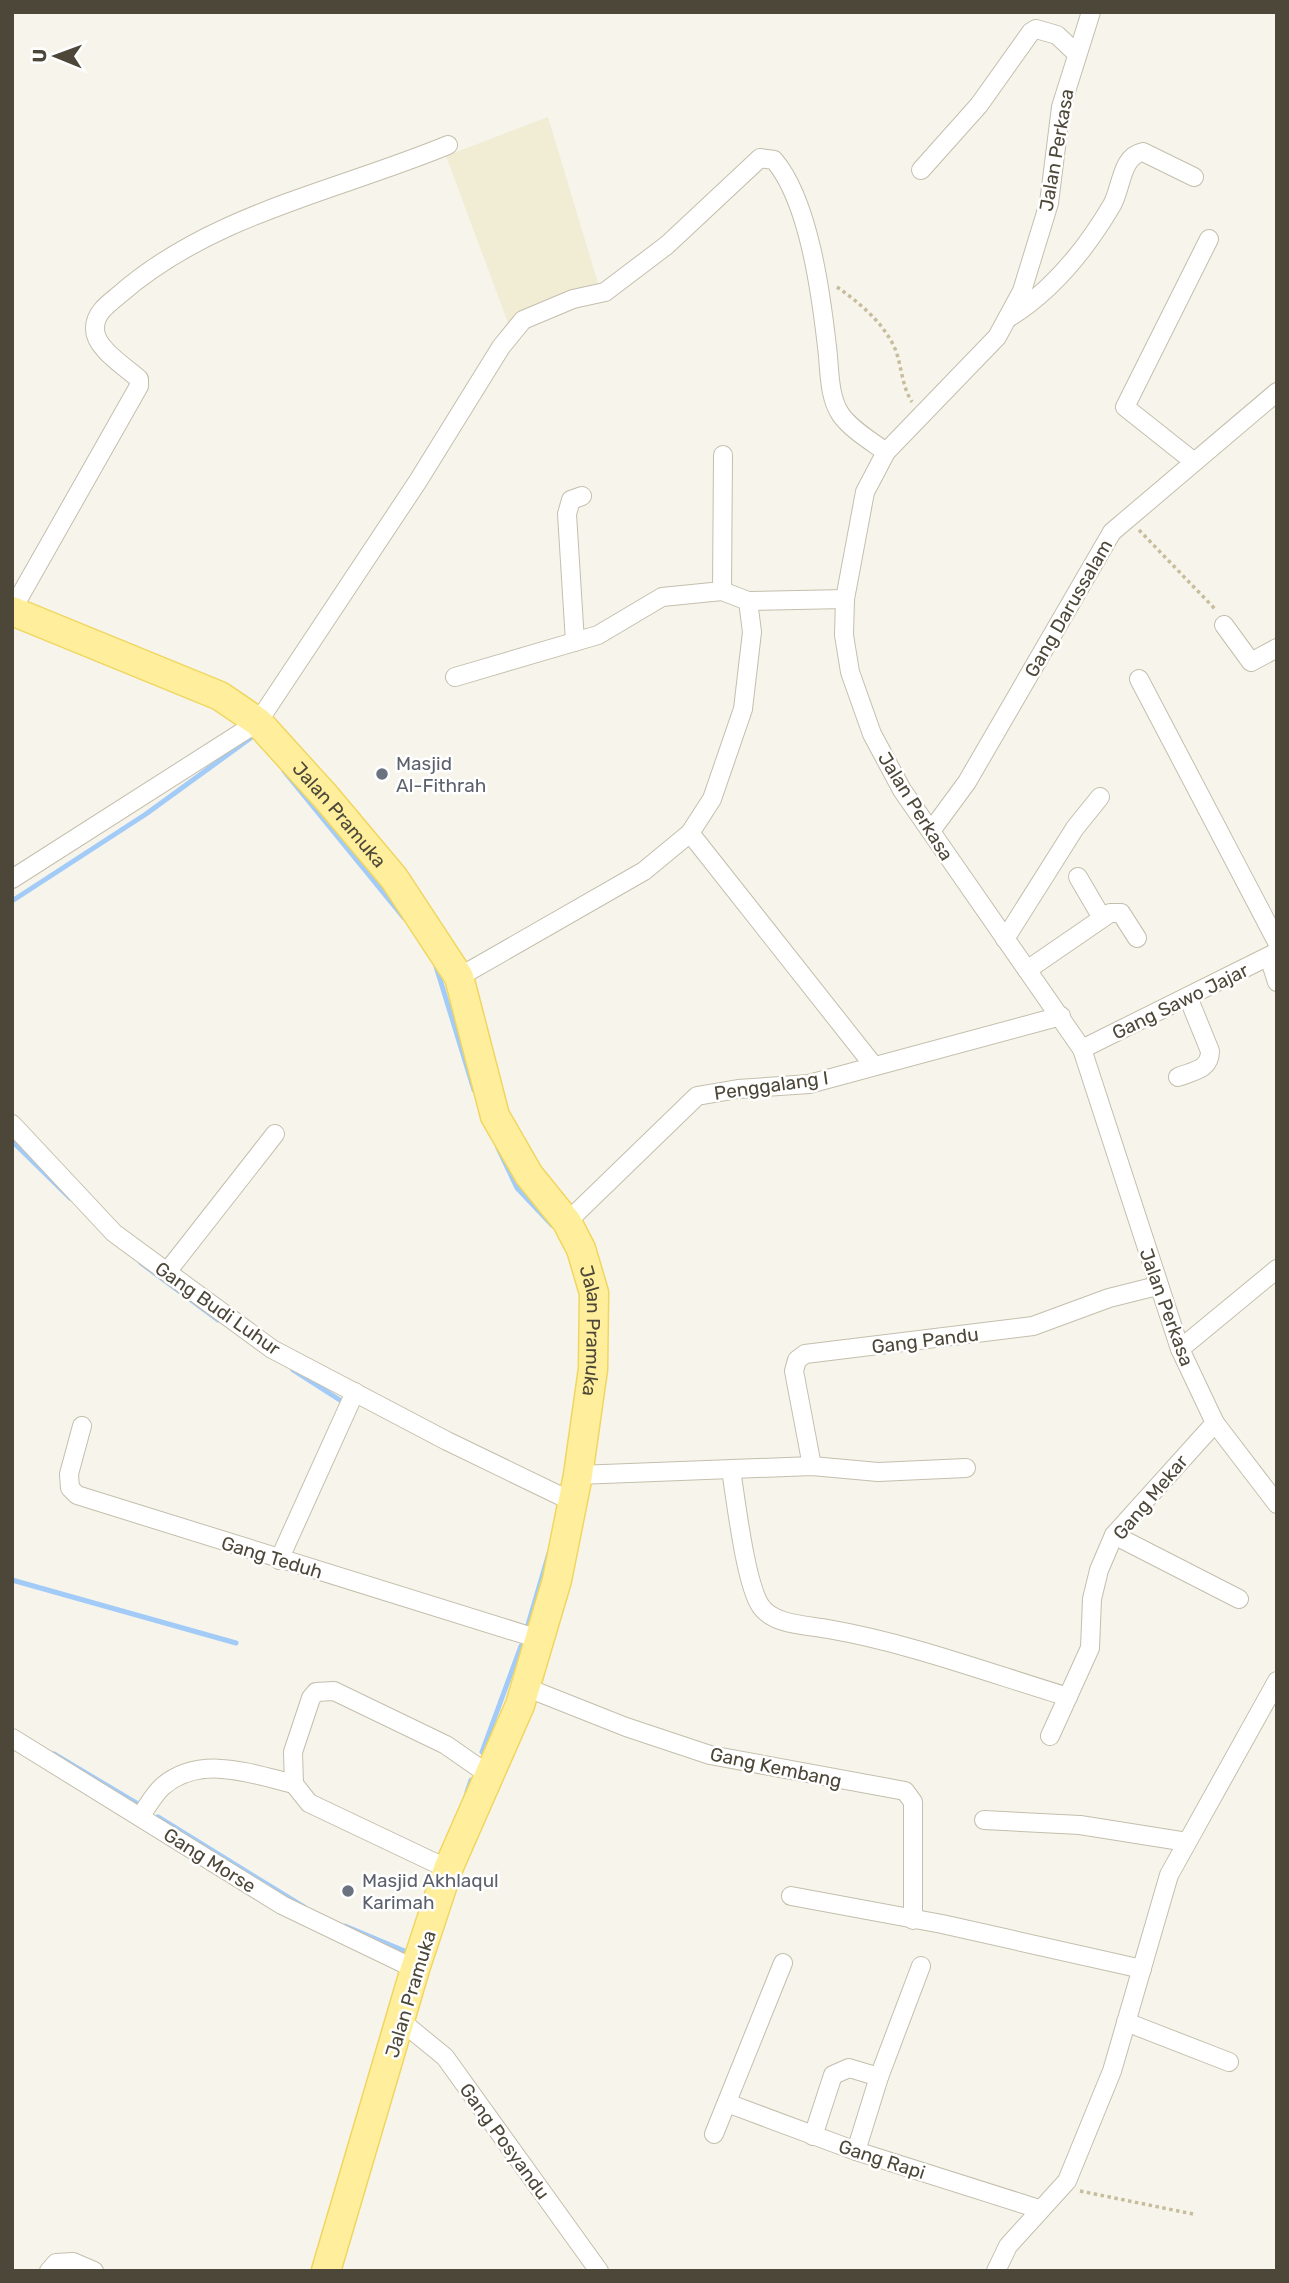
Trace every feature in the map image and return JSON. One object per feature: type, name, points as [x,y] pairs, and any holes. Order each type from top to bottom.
[{"type":"main road","name":"Jalan Pramuka","points":[[12,610],[220,696],[258,722],[394,878],[459,977],[495,1116],[529,1175],[567,1222],[581,1249],[594,1293],[593,1369],[575,1488],[557,1580],[525,1687],[448,1869],[415,1969],[326,2271]]},
{"type":"street","name":"Jalan Perkasa","points":[[1091,12],[1061,107],[1049,203],[1022,291],[997,337],[886,452],[865,492],[845,600],[844,635],[850,672],[872,734],[902,790],[1082,1049],[1157,1286],[1180,1349],[1215,1423],[1277,1504]]},
{"type":"street","points":[[921,170],[979,105],[1031,32],[1036,29],[1058,36],[1076,53]]},
{"type":"street","points":[[12,610],[139,386],[139,379],[96,339],[94,328],[101,310],[144,272],[226,226],[394,167],[448,145]]},
{"type":"street","points":[[1007,319],[1037,300],[1074,261],[1113,203],[1129,159],[1135,153],[1143,152],[1195,177]]},
{"type":"street","points":[[12,879],[258,722],[418,481],[501,347],[523,320],[573,299],[605,292],[667,245],[760,158],[774,160],[786,174],[816,271],[832,393],[841,414],[886,452]]},
{"type":"street","points":[[1192,461],[1125,407],[1209,239]]},
{"type":"street","name":"Gang Darussalam","points":[[931,831],[967,782],[1112,532],[1192,461],[1277,393]]},
{"type":"street","points":[[722,591],[723,455]]},
{"type":"street","points":[[575,642],[567,514],[571,500],[582,496]]},
{"type":"street","points":[[455,677],[598,635],[662,597],[722,591],[748,601],[845,600]]},
{"type":"street","points":[[459,977],[644,871],[690,833],[712,799],[743,709],[752,632],[748,601]]},
{"type":"street","points":[[1224,625],[1251,662],[1277,648]]},
{"type":"street","points":[[1139,680],[1274,950],[1277,982]]},
{"type":"street","points":[[1005,939],[1075,828],[1100,797]]},
{"type":"street","points":[[690,833],[873,1066]]},
{"type":"street","points":[[1078,877],[1102,918]]},
{"type":"street","points":[[1027,970],[1110,913],[1121,913],[1137,938]]},
{"type":"street","name":"Gang Sawo Jajar","points":[[1082,1049],[1188,997],[1274,950]]},
{"type":"street","points":[[1178,1077],[1205,1067],[1210,1060],[1210,1051],[1188,997]]},
{"type":"street","name":"Penggalang I","points":[[567,1222],[698,1096],[738,1089],[809,1084],[1060,1016]]},
{"type":"street","name":"Gang Budi Luhur","points":[[12,1124],[114,1233],[272,1349],[355,1392],[575,1488]]},
{"type":"street","points":[[167,1272],[275,1135]]},
{"type":"street","points":[[1180,1349],[1277,1269]]},
{"type":"street","name":"Gang Pandu","points":[[812,1466],[793,1371],[797,1360],[805,1354],[1032,1326],[1109,1298],[1157,1286]]},
{"type":"street","points":[[279,1560],[355,1392]]},
{"type":"street","name":"Gang Mekar","points":[[1050,1736],[1090,1648],[1092,1598],[1099,1570],[1114,1535],[1215,1423]]},
{"type":"street","name":"Gang Teduh","points":[[82,1426],[69,1474],[70,1488],[78,1495],[279,1560],[539,1639]]},
{"type":"street","points":[[575,1488],[731,1470],[812,1466],[878,1472],[965,1468]]},
{"type":"street","points":[[731,1470],[752,1584],[760,1605],[769,1614],[787,1621],[856,1634],[1068,1697]]},
{"type":"street","points":[[1114,1535],[1239,1599]]},
{"type":"street","points":[[996,2271],[1008,2246],[1067,2181],[1112,2071],[1169,1875],[1277,1681]]},
{"type":"street","name":"Gang Kembang","points":[[525,1687],[626,1727],[710,1755],[905,1791],[913,1802],[913,1920]]},
{"type":"street","points":[[294,1784],[293,1752],[311,1698],[324,1690],[334,1691],[446,1745],[489,1775]]},
{"type":"street","name":"Gang Morse","points":[[12,1738],[282,1905],[415,1969]]},
{"type":"street","points":[[140,1817],[163,1787],[185,1774],[222,1767],[294,1784],[309,1802],[448,1869]]},
{"type":"street","points":[[984,1820],[1080,1825],[1186,1842]]},
{"type":"street","points":[[791,1896],[1142,1969]]},
{"type":"street","points":[[714,2134],[783,1963]]},
{"type":"street","points":[[856,2151],[879,2077],[921,1966]]},
{"type":"street","name":"Gang Posyandu","points":[[401,2021],[445,2057],[599,2271]]},
{"type":"street","points":[[1126,2022],[1229,2062]]},
{"type":"street","points":[[813,2136],[833,2075],[849,2068],[879,2077]]},
{"type":"street","name":"Gang Rapi","points":[[727,2103],[856,2151],[1040,2209]]},
{"type":"street","points":[[49,2271],[56,2263],[73,2262],[94,2271]]},
{"type":"path","points":[[816,271],[859,303],[888,335],[896,352],[905,390],[914,405],[930,409]]},
{"type":"path","points":[[1128,519],[1214,607],[1224,625]]},
{"type":"path","points":[[1061,2187],[1193,2214]]},
{"type":"shaded area","points":[[548,117],[598,283],[508,323],[446,156]]},
{"type":"waterway","points":[[12,901],[146,814],[252,737]]},
{"type":"waterway","points":[[284,771],[404,918]]},
{"type":"waterway","points":[[435,963],[474,1090]]},
{"type":"waterway","points":[[12,1141],[70,1198]]},
{"type":"waterway","points":[[498,1148],[517,1188],[552,1225]]},
{"type":"waterway","points":[[141,1263],[218,1320]]},
{"type":"waterway","points":[[293,1370],[346,1404]]},
{"type":"waterway","points":[[527,1628],[549,1553]]},
{"type":"waterway","points":[[12,1580],[236,1643]]},
{"type":"waterway","points":[[482,1752],[521,1646]]},
{"type":"waterway","points":[[54,1754],[138,1804]]},
{"type":"waterway","points":[[467,1792],[471,1780]]},
{"type":"waterway","points":[[158,1817],[304,1907]]},
{"type":"waterway","points":[[345,1926],[407,1952],[408,1949]]},
{"type":"place","name":"Masjid Al-Fithrah","points":[[382,774]]},
{"type":"place","name":"Masjid Akhlaqul Karimah","points":[[348,1891]]}]
